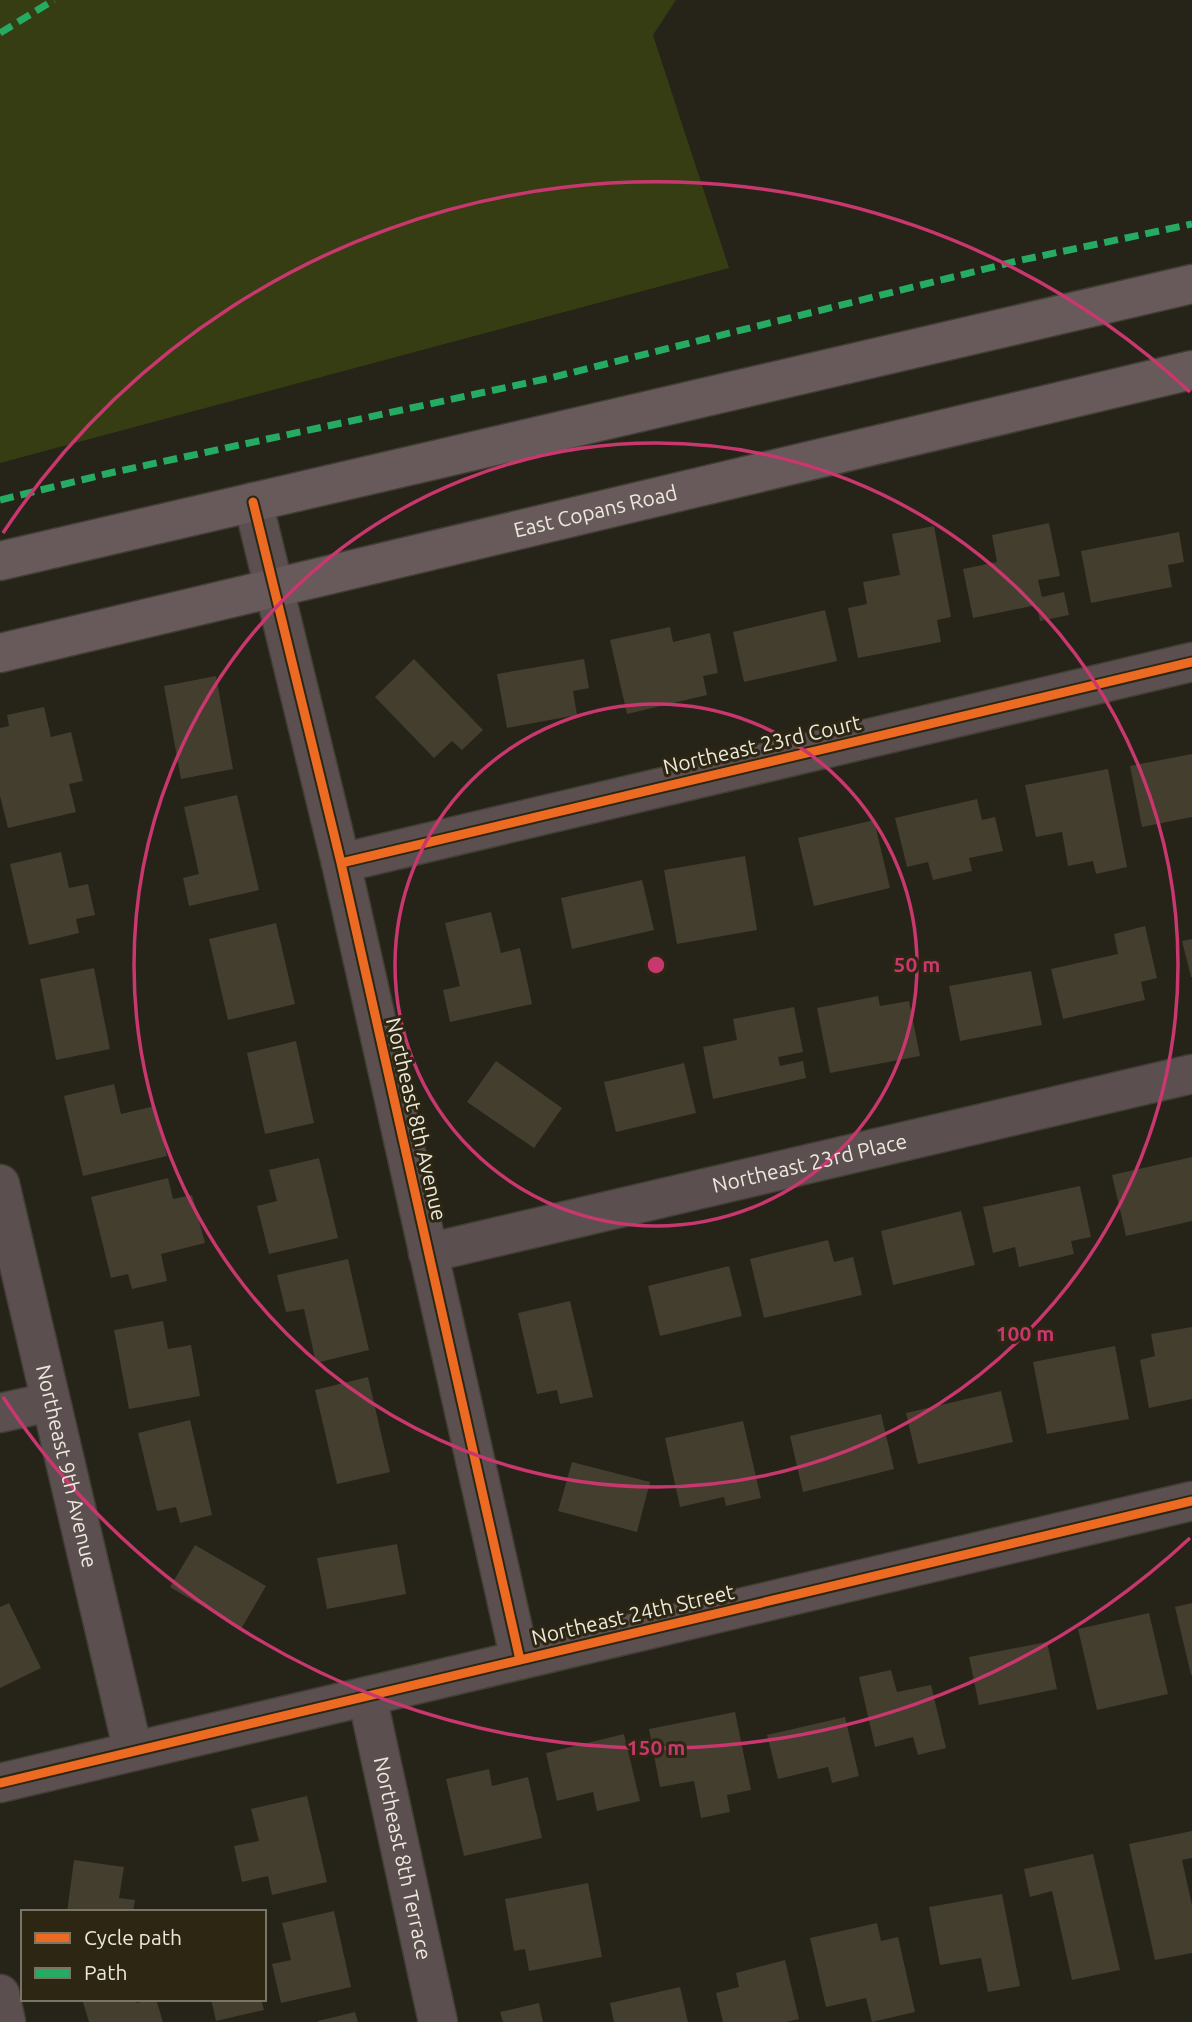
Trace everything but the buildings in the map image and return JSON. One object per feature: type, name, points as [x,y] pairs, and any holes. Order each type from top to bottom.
[{"type":"main road","points":[[0,561],[1192,284]]},
{"type":"main road","name":"East Copans Road","points":[[0,653],[1192,370]]},
{"type":"street","name":"Northeast 8th Avenue","points":[[253,502],[341,863],[520,1660]]},
{"type":"street","name":"Northeast 23rd Court","points":[[341,863],[1192,662]]},
{"type":"street","name":"Northeast 23rd Place","points":[[428,1253],[1192,1074]]},
{"type":"street","name":"Northeast 9th Avenue","points":[[0,1184],[133,1751]]},
{"type":"street","points":[[0,1413],[50,1402]]},
{"type":"street","name":"Northeast 24th Street","points":[[0,1783],[1192,1501]]},
{"type":"street","name":"Northeast 8th Terrace","points":[[368,1696],[438,2022]]},
{"type":"street","points":[[0,1994],[6,2022]]},
{"type":"green space","points":[[0,0],[676,0],[653,35],[729,268],[0,463]]},
{"type":"marked path","points":[[0,33],[54,0]]},
{"type":"marked path","points":[[0,500],[110,473],[550,378],[1017,261],[1192,224]]},
{"type":"cycle path","points":[[253,502],[341,863],[520,1660]]},
{"type":"cycle path","points":[[341,863],[1192,662]]},
{"type":"cycle path","points":[[0,1783],[1192,1501]]}]
